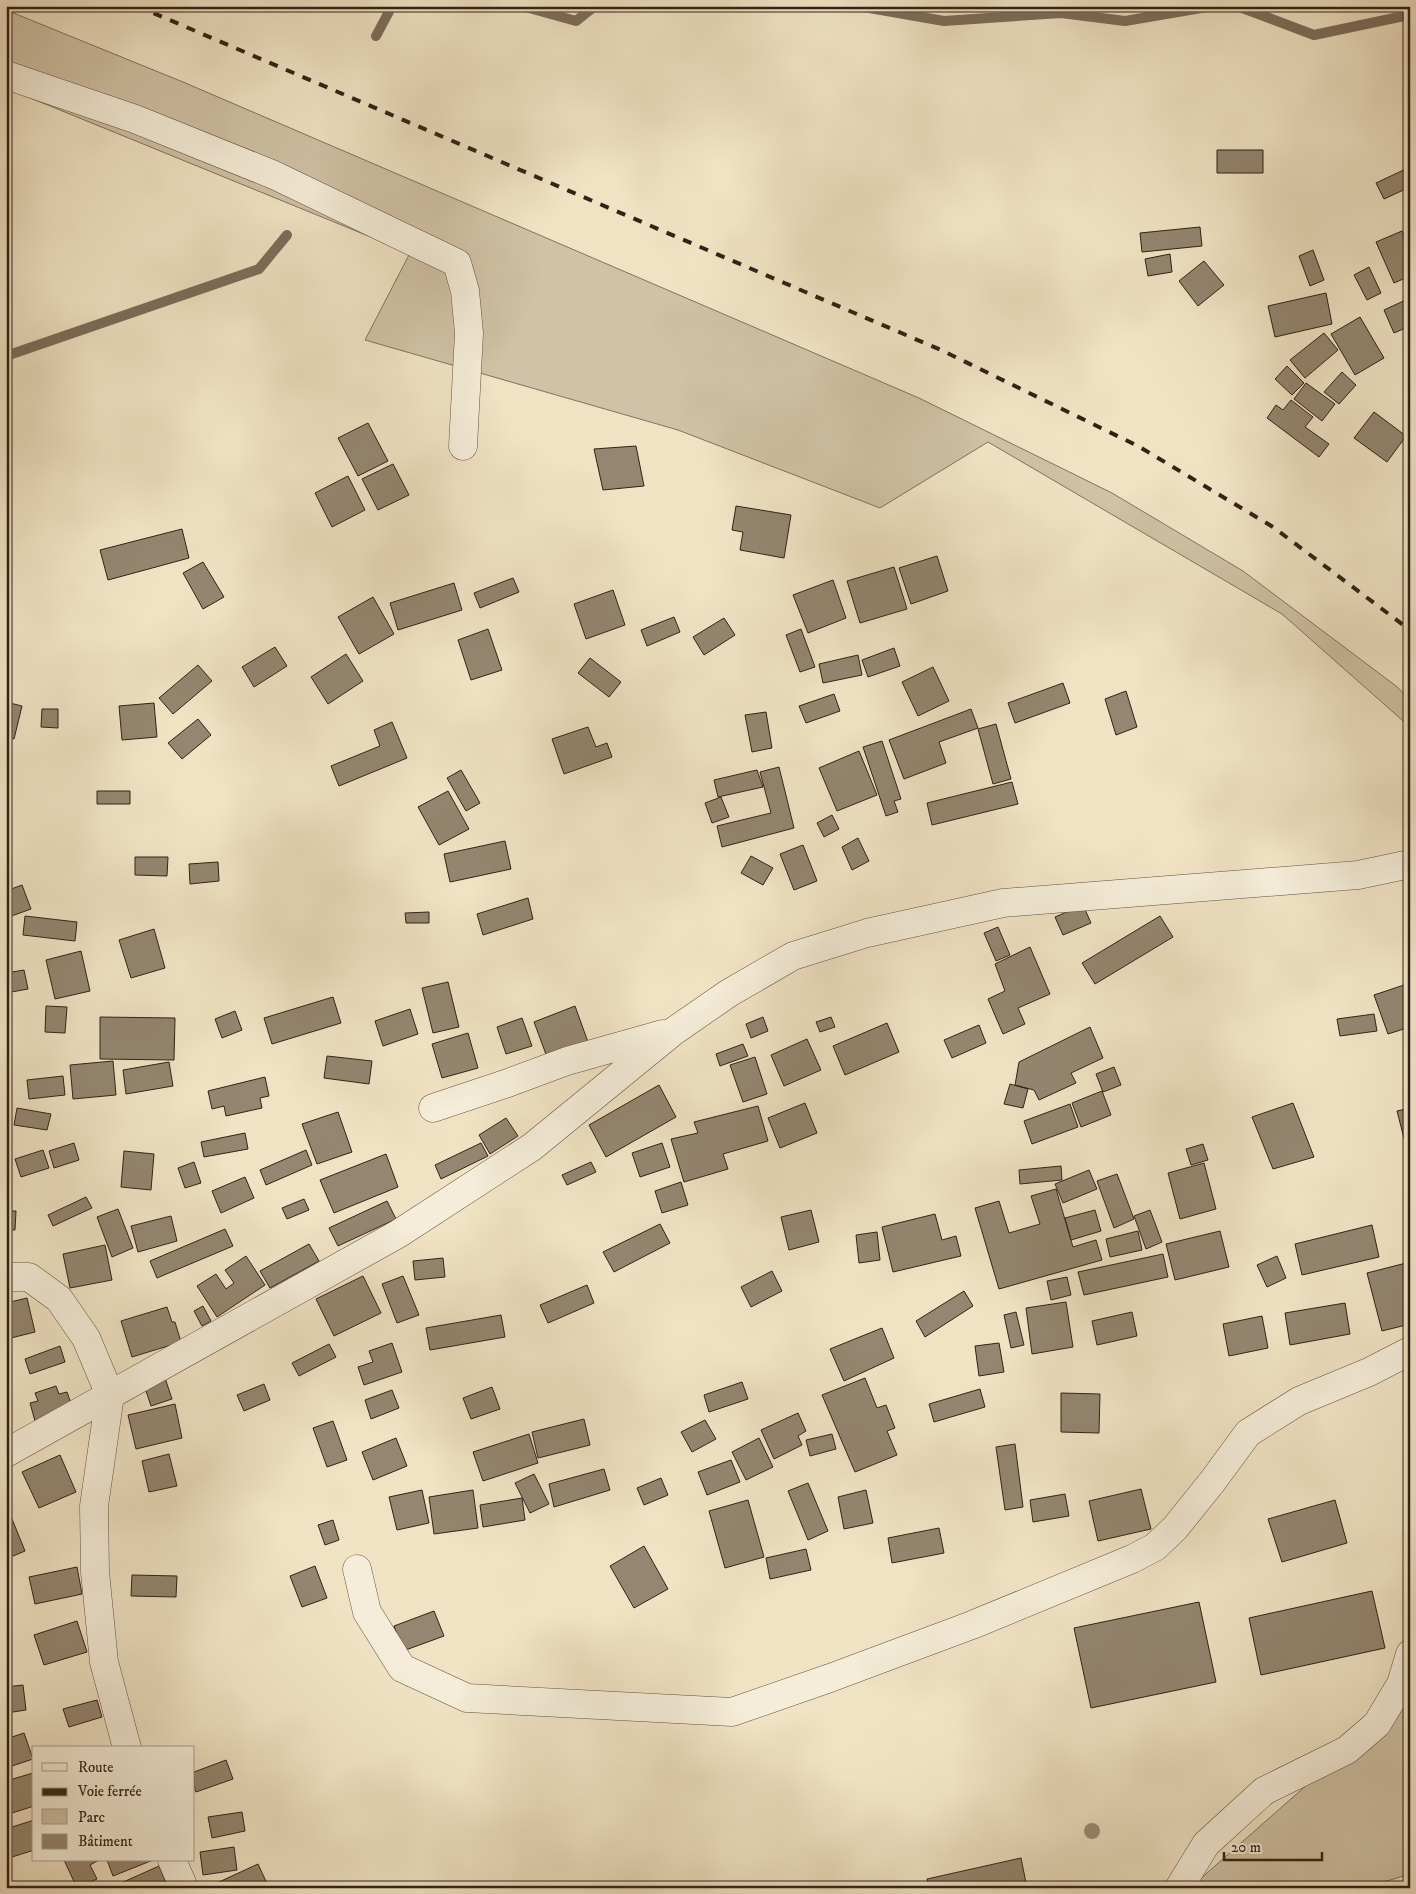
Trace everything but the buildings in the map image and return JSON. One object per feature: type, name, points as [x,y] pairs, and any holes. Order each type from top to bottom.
[{"type":"street","points":[[6,75],[135,118],[274,175],[457,263],[465,291],[470,333],[463,446]]},
{"type":"street","points":[[6,1453],[398,1234],[532,1146],[674,1031],[729,993],[792,956],[876,931],[1003,903],[1358,875],[1410,864]]},
{"type":"street","points":[[433,1108],[567,1061],[674,1031]]},
{"type":"street","points":[[6,1257],[18,1277],[58,1299],[86,1338],[110,1395],[94,1506],[95,1572],[104,1662],[126,1746]]},
{"type":"street","points":[[357,1569],[367,1612],[402,1668],[467,1698],[732,1712],[972,1625],[1132,1560],[1155,1547],[1175,1528],[1248,1433],[1299,1401],[1369,1372],[1410,1351]]},
{"type":"street","points":[[1180,1888],[1206,1844],[1264,1791],[1347,1750],[1377,1724],[1400,1684],[1410,1654]]},
{"type":"street","points":[[173,1862],[184,1888]]},
{"type":"green space","points":[[6,10],[183,82],[919,398],[1112,493],[1243,571],[1396,686],[1410,699],[1410,727],[1282,614],[988,442],[880,508],[678,430],[365,340],[410,253],[6,88]]},
{"type":"green space","points":[[1410,1694],[1410,1874],[1364,1888],[1190,1888]]},
{"type":"waterway","points":[[376,36],[392,6]]},
{"type":"waterway","points":[[522,6],[576,21],[595,6]]},
{"type":"waterway","points":[[858,6],[944,21],[1061,13],[1125,21],[1213,6]]},
{"type":"waterway","points":[[1237,6],[1314,35],[1404,16],[1410,10]]},
{"type":"waterway","points":[[6,356],[259,269],[287,235]]},
{"type":"railway","points":[[137,6],[941,350],[1138,446],[1273,527],[1410,630]]}]
